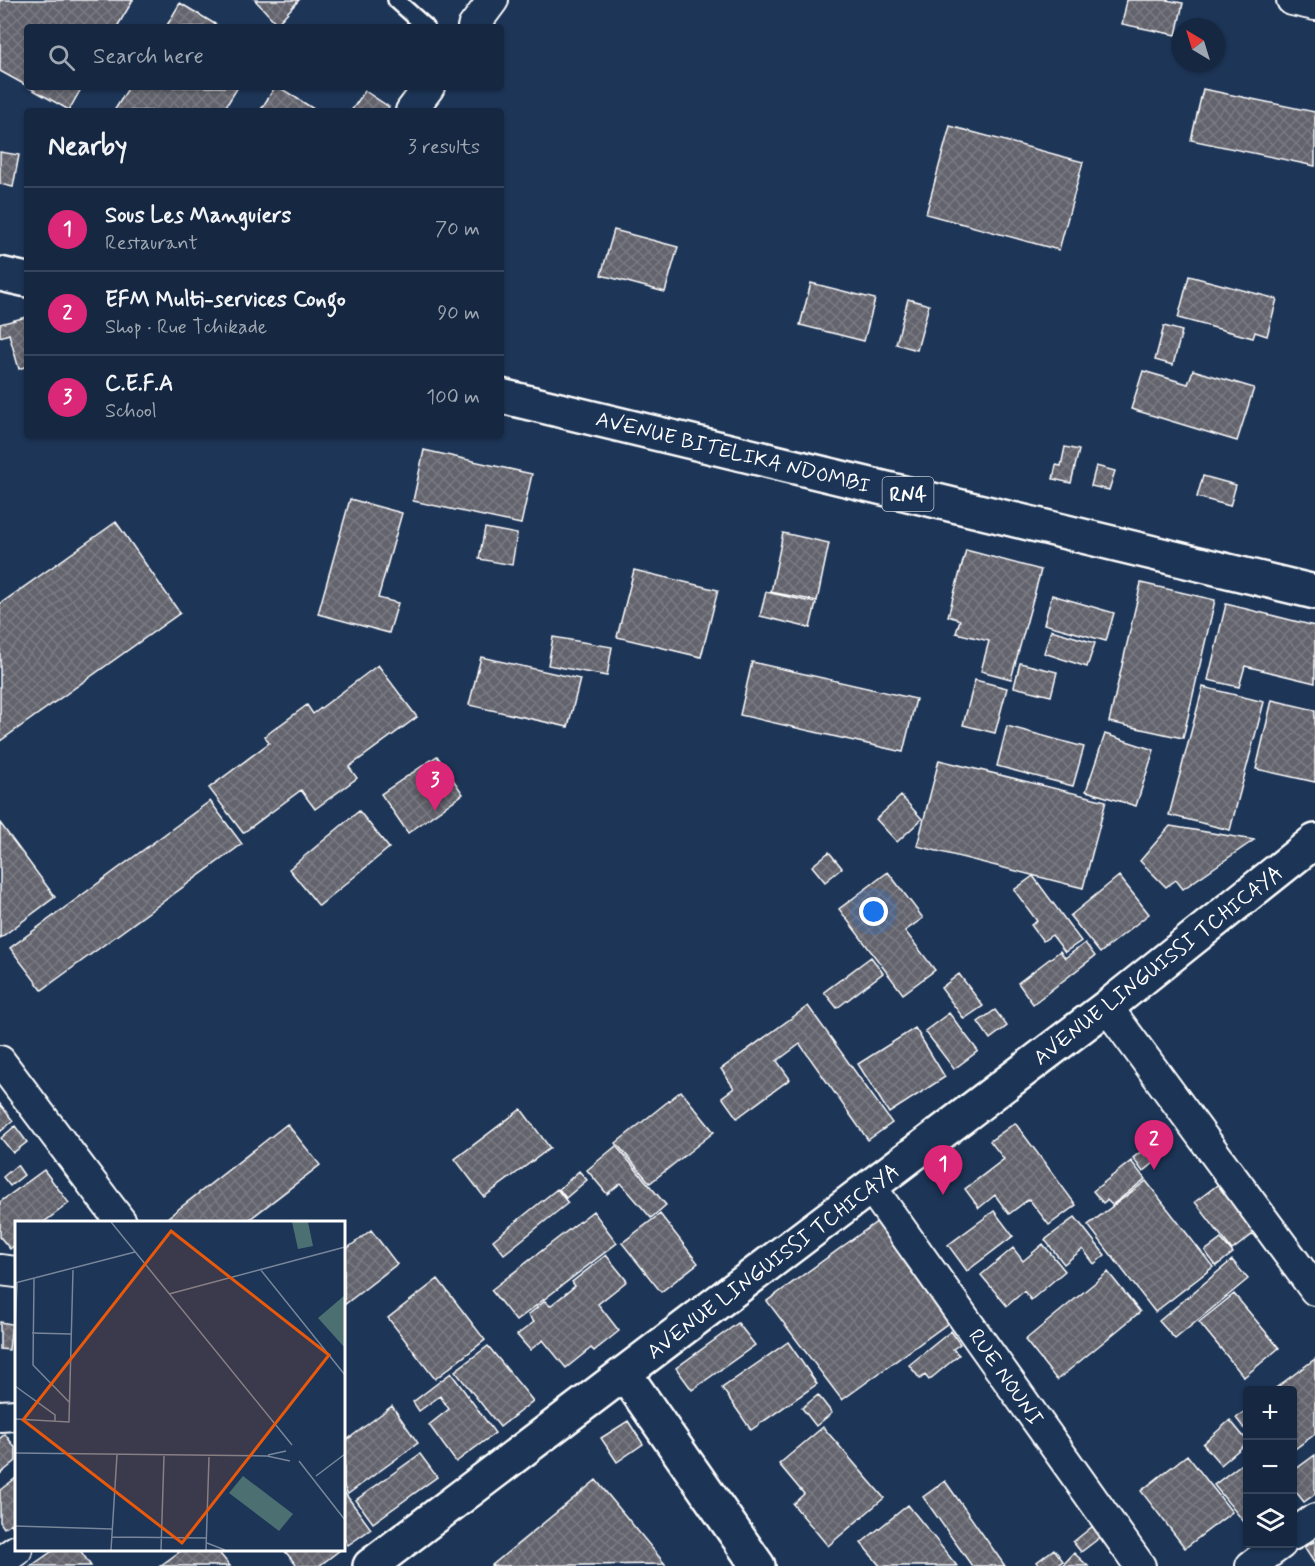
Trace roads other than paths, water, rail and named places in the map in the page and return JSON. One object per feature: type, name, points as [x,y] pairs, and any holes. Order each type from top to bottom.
[{"type":"main road","points":[[0,273],[24,279]]},
{"type":"main road","name":"AVENUE BITELIKA NDOMBI","points":[[504,397],[1315,592]]},
{"type":"main road","name":"AVENUE LINGUISSI TCHICAYA","points":[[370,1566],[1107,1007],[1315,841]]},
{"type":"main road","points":[[625,1374],[758,1566]]},
{"type":"street","points":[[475,24],[493,0]]},
{"type":"street","points":[[1292,0],[1315,5]]},
{"type":"street","points":[[413,108],[427,90]]},
{"type":"street","points":[[1107,1007],[1315,1290]]},
{"type":"street","points":[[0,1061],[120,1221]]},
{"type":"street","name":"RUE NOUNI","points":[[871,1187],[1140,1566]]},
{"type":"street","points":[[0,1270],[15,1272]]},
{"type":"street","points":[[0,1416],[15,1415]]},
{"type":"street","points":[[1297,1532],[1315,1519]]},
{"type":"street","points":[[1251,1566],[1276,1548]]},
{"type":"street","points":[[0,1562],[16,1551]]},
{"type":"lane","points":[[396,0],[423,24]]},
{"type":"place","name":"C.E.F.A","points":[[435,811]]},
{"type":"place","name":"EFM Multi-services Congo","points":[[1154,1170]]},
{"type":"place","name":"Sous Les Manguiers","points":[[943,1195]]}]
